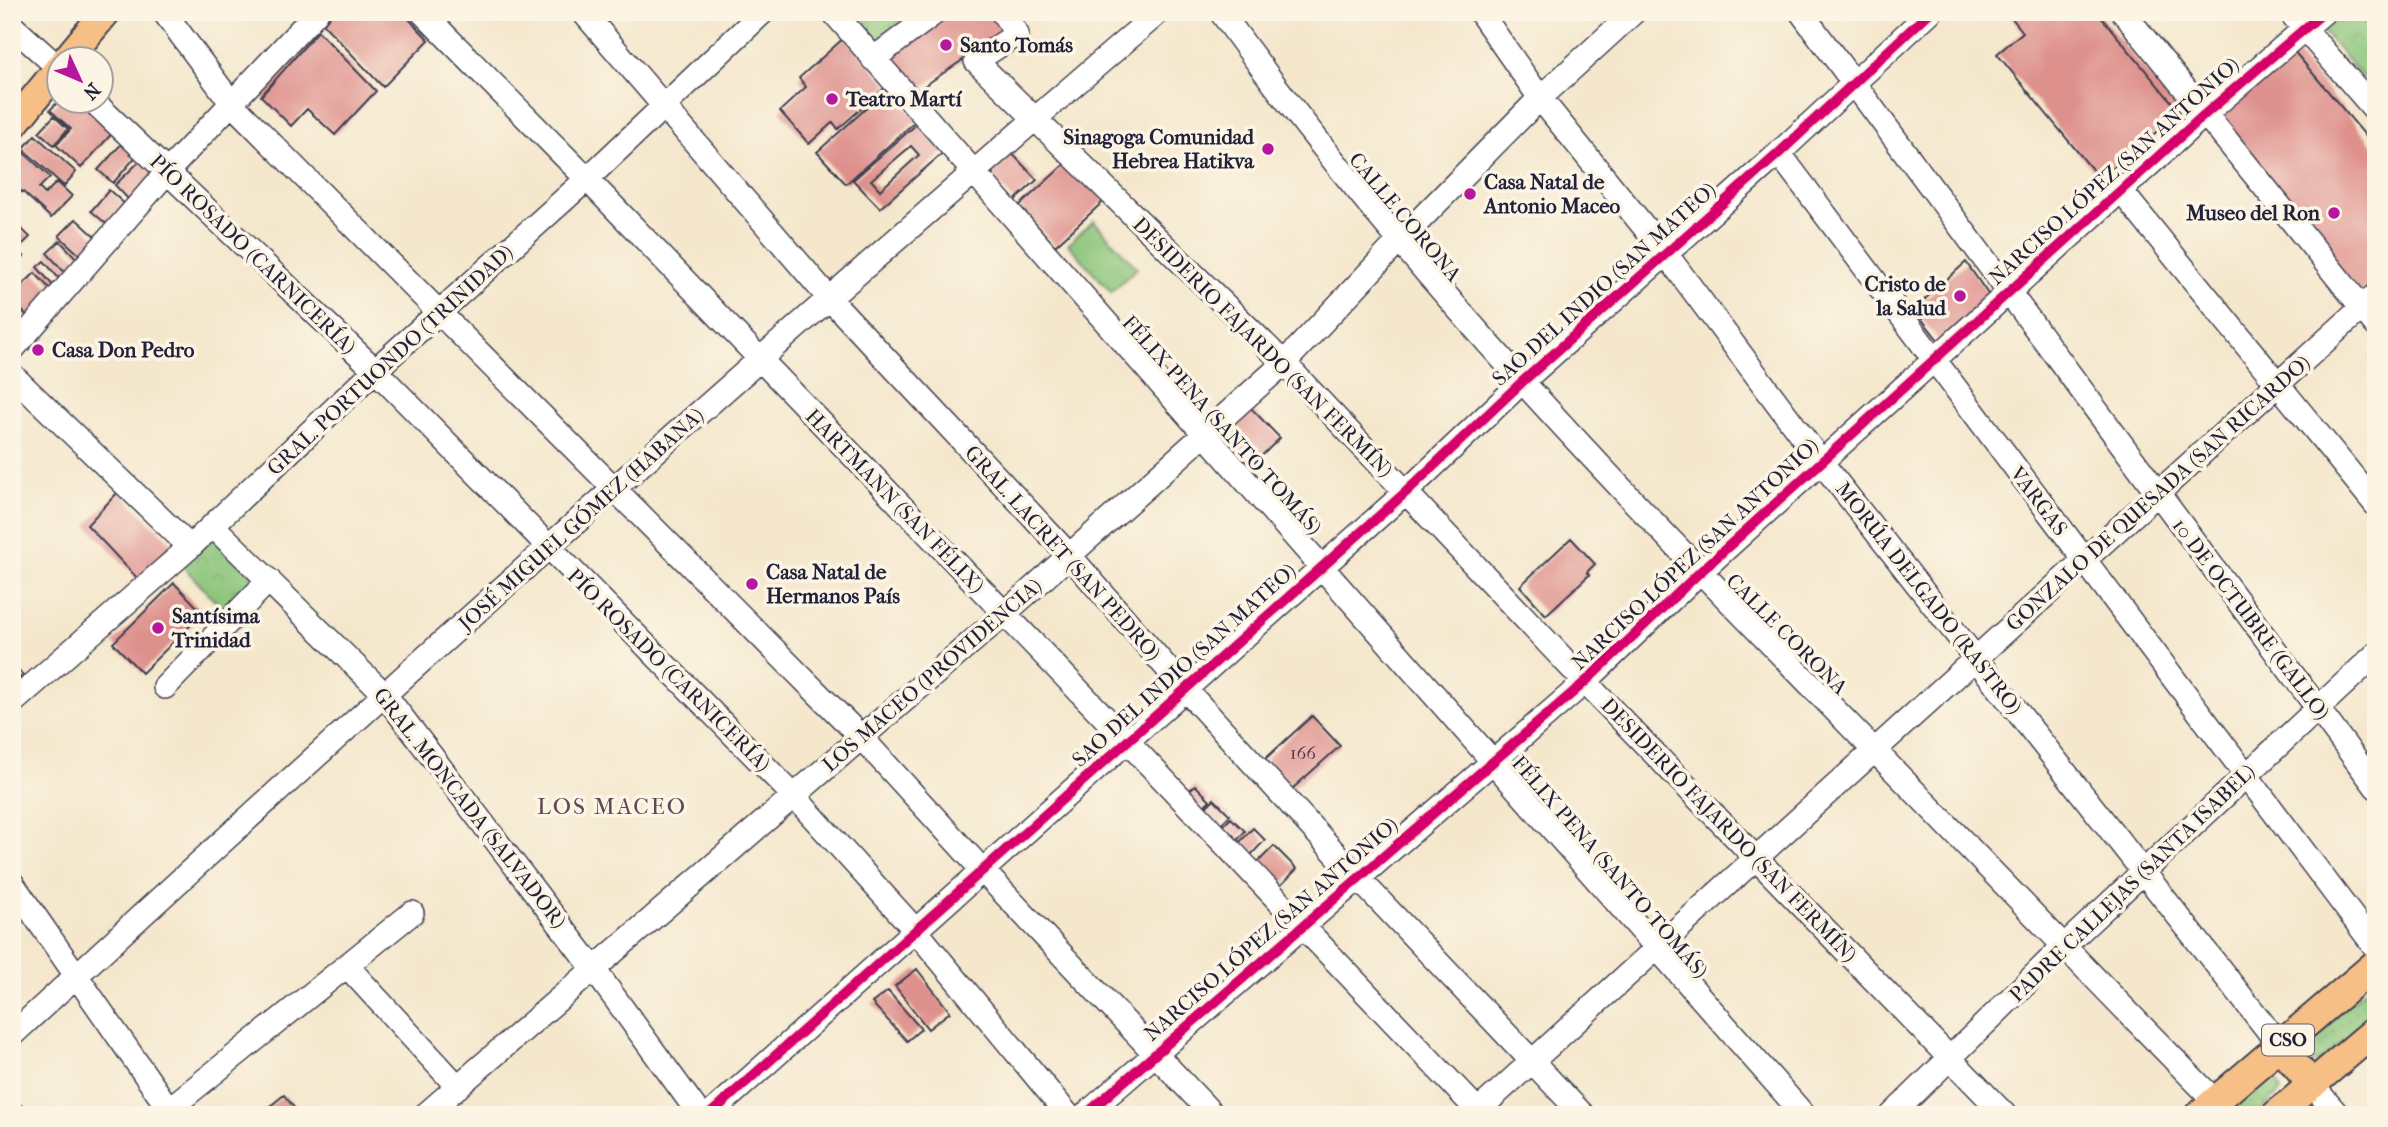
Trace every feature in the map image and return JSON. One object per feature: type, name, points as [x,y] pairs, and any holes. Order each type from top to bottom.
[{"type":"main road","points":[[78,46],[106,12]]},
{"type":"main road","points":[[12,126],[46,84]]},
{"type":"main road","name":"CSO","points":[[2207,1108],[2376,964]]},
{"type":"main road","name":"CSO","points":[[2276,1115],[2376,1030]]},
{"type":"main road","points":[[2281,1047],[2312,1085]]},
{"type":"street","points":[[164,12],[233,106],[440,311],[860,736],[1213,1115]]},
{"type":"street","points":[[12,349],[167,172],[233,106],[317,12]]},
{"type":"street","name":"HARTMANN (SAN FÉLIX)","points":[[422,12],[587,179],[1127,741],[1477,1113]]},
{"type":"street","name":"GRAL. LACRET (SAN PEDRO)","points":[[583,12],[828,297],[1070,556],[1186,690],[1358,878],[1583,1115]]},
{"type":"street","name":"GRAL. PORTUONDO (TRINIDAD)","points":[[12,704],[213,526],[375,370],[587,179],[763,12]]},
{"type":"street","name":"FÉLIX PENA (SANTO TOMÁS)","points":[[833,12],[1203,436],[1321,566],[1804,1115]]},
{"type":"street","points":[[873,59],[936,12]]},
{"type":"street","name":"DESIDERIO FAJARDO (SAN FERMÍN)","points":[[1002,12],[1017,34],[976,61],[1284,363],[1585,682],[2005,1115]]},
{"type":"street","name":"JOSÉ MIGUEL GÓMEZ (HABANA)","points":[[12,1035],[547,547],[973,170],[1159,12]]},
{"type":"street","name":"CALLE CORONA","points":[[1221,12],[1293,113],[1398,242],[1522,382],[1699,573],[1875,750],[2063,947],[2207,1108]]},
{"type":"street","name":"MORÚA DELGADO (RASTRO)","points":[[1480,12],[1540,98],[1666,254],[1822,463],[2281,1047]]},
{"type":"street","name":"10 DE OCTUBRE (GALLO)","points":[[1801,12],[2376,787]]},
{"type":"street","name":"SAO DEL INDIO (SAN MATEO)","points":[[709,1115],[918,932],[1406,492],[1522,382],[1779,153],[1930,12]]},
{"type":"street","points":[[2123,12],[2204,115],[2371,309]]},
{"type":"street","name":"NARCISO LÓPEZ (SAN ANTONIO)","points":[[1085,1115],[1301,925],[1585,682],[1699,573],[2204,115],[2296,20],[2324,12]]},
{"type":"street","name":"LOS MACEO (PROVIDENCIA)","points":[[425,1115],[1004,614],[1284,363],[1540,98],[1633,13]]},
{"type":"street","points":[[2296,20],[2376,111]]},
{"type":"street","points":[[12,26],[46,54]]},
{"type":"street","name":"PÍO ROSADO (CARNICERÍA)","points":[[109,116],[375,370],[793,794],[918,932],[1069,1115]]},
{"type":"street","name":"VARGAS","points":[[1779,153],[2244,776],[2376,948]]},
{"type":"street","points":[[2121,191],[2376,505]]},
{"type":"street","name":"GONZALO DE QUESADA (SAN RICARDO)","points":[[1477,1113],[1532,1060],[1758,860],[1875,750],[2277,385],[2371,309]]},
{"type":"street","points":[[12,375],[190,547]]},
{"type":"street","name":"GRAL. MONCADA (SALVADOR)","points":[[213,526],[385,695],[593,968],[700,1115]]},
{"type":"street","points":[[165,687],[268,579]]},
{"type":"street","name":"PADRE CALLEJAS (SANTA ISABEL)","points":[[1892,1115],[2063,947],[2376,654]]},
{"type":"street","points":[[12,883],[171,1112],[412,913]]},
{"type":"street","points":[[347,966],[458,1087]]},
{"type":"street","points":[[2312,1085],[2338,1115]]},
{"type":"green space","points":[[851,12],[922,12],[879,44]]},
{"type":"green space","points":[[2306,12],[2361,12],[2376,54],[2376,93]]},
{"type":"green space","points":[[1094,221],[1137,268],[1111,292],[1068,244]]},
{"type":"green space","points":[[214,534],[258,581],[225,612],[182,565]]},
{"type":"green space","points":[[2376,980],[2376,1014],[2319,1062],[2310,1063],[2300,1051],[2301,1046]]},
{"type":"green space","points":[[2265,1076],[2277,1080],[2281,1091],[2257,1115],[2217,1115]]},
{"type":"building","points":[[333,12],[402,12],[429,40],[383,87],[323,24]]},
{"type":"building","name":"Santo Tomás","points":[[954,12],[991,12],[1004,32],[914,93],[889,59]]},
{"type":"building","points":[[2007,12],[2097,12],[2180,112],[2100,179],[1997,54],[2023,32]]},
{"type":"building","points":[[318,31],[376,91],[335,135],[307,109],[291,126],[261,96]]},
{"type":"building","name":"Teatro Martí","points":[[845,37],[888,85],[838,129],[833,122],[809,144],[780,111],[806,87],[799,78]]},
{"type":"building","name":"Museo del Ron","points":[[2293,50],[2376,148],[2376,279],[2359,293],[2212,118]]},
{"type":"building","points":[[889,88],[917,120],[846,184],[817,152]]},
{"type":"building","points":[[54,116],[68,129],[54,145],[39,132]]},
{"type":"building","points":[[57,116],[99,116],[115,130],[81,168],[56,145],[71,129]]},
{"type":"building","points":[[918,123],[945,151],[880,208],[853,180]],"holes":[[[911,146],[919,155],[880,190],[871,180]]]},
{"type":"building","points":[[35,135],[76,172],[64,186],[23,149]]},
{"type":"building","points":[[125,140],[139,153],[113,183],[98,170]]},
{"type":"building","points":[[1008,149],[1037,180],[1014,201],[993,177],[992,164]]},
{"type":"building","points":[[22,151],[50,177],[39,188],[45,194],[57,182],[72,196],[51,218],[22,191],[12,201],[12,161]]},
{"type":"building","points":[[141,160],[158,177],[131,202],[115,185]]},
{"type":"building","points":[[1068,161],[1106,199],[1055,246],[1019,206]]},
{"type":"building","points":[[109,190],[127,206],[109,226],[91,211]]},
{"type":"building","points":[[76,219],[99,240],[83,258],[59,236]]},
{"type":"building","points":[[12,220],[30,237],[18,249],[12,244]]},
{"type":"building","points":[[60,241],[81,263],[68,276],[47,253]]},
{"type":"building","points":[[15,248],[24,256],[16,266],[12,263]]},
{"type":"building","points":[[44,261],[62,282],[55,288],[37,267]]},
{"type":"building","points":[[1966,262],[1992,300],[1942,345],[1914,309]]},
{"type":"building","points":[[35,273],[54,293],[28,317],[12,300],[12,295]]},
{"type":"building","points":[[1249,406],[1280,438],[1249,468],[1227,444],[1226,429]]},
{"type":"building","points":[[119,491],[173,545],[138,579],[87,525]]},
{"type":"building","points":[[1571,538],[1595,564],[1587,572],[1589,575],[1546,615],[1520,586]]},
{"type":"building","name":"Santísima Trinidad","points":[[174,583],[203,613],[142,673],[113,643]]},
{"type":"building","points":[[12,664],[23,675],[12,685]]},
{"type":"building","points":[[1312,716],[1340,746],[1292,789],[1265,759]]},
{"type":"building","points":[[1195,785],[1210,800],[1200,810],[1185,795]]},
{"type":"building","points":[[1214,799],[1230,815],[1218,827],[1202,811]]},
{"type":"building","points":[[1231,818],[1245,831],[1234,844],[1219,830]]},
{"type":"building","points":[[1253,828],[1265,840],[1248,858],[1236,846]]},
{"type":"building","points":[[1274,846],[1297,869],[1276,890],[1253,867]]},
{"type":"building","points":[[917,969],[950,1012],[928,1029],[895,986]]},
{"type":"building","points":[[888,991],[921,1029],[907,1041],[872,1003]]},
{"type":"building","points":[[284,1095],[300,1115],[259,1115]]},
{"type":"cycle path","points":[[709,1115],[1406,492],[1522,382],[1779,153],[1930,12]]},
{"type":"cycle path","points":[[1085,1115],[1585,682],[1699,573],[2204,115],[2324,12]]},
{"type":"place","name":"Santo Tomás","points":[[946,45]]},
{"type":"place","name":"Teatro Martí","points":[[832,99]]},
{"type":"place","name":"Sinagoga Comunidad Hebrea Hatikva","points":[[1268,149]]},
{"type":"place","name":"Casa Natal de Antonio Maceo","points":[[1470,194]]},
{"type":"place","name":"Museo del Ron","points":[[2334,213]]},
{"type":"place","name":"Cristo de la Salud","points":[[1960,296]]},
{"type":"place","name":"Casa Don Pedro","points":[[38,350]]},
{"type":"place","name":"Casa Natal de Hermanos País","points":[[752,584]]},
{"type":"place","name":"Santísima Trinidad","points":[[158,628]]},
{"type":"district","name":"LOS MACEO","points":[[612,806]]}]
